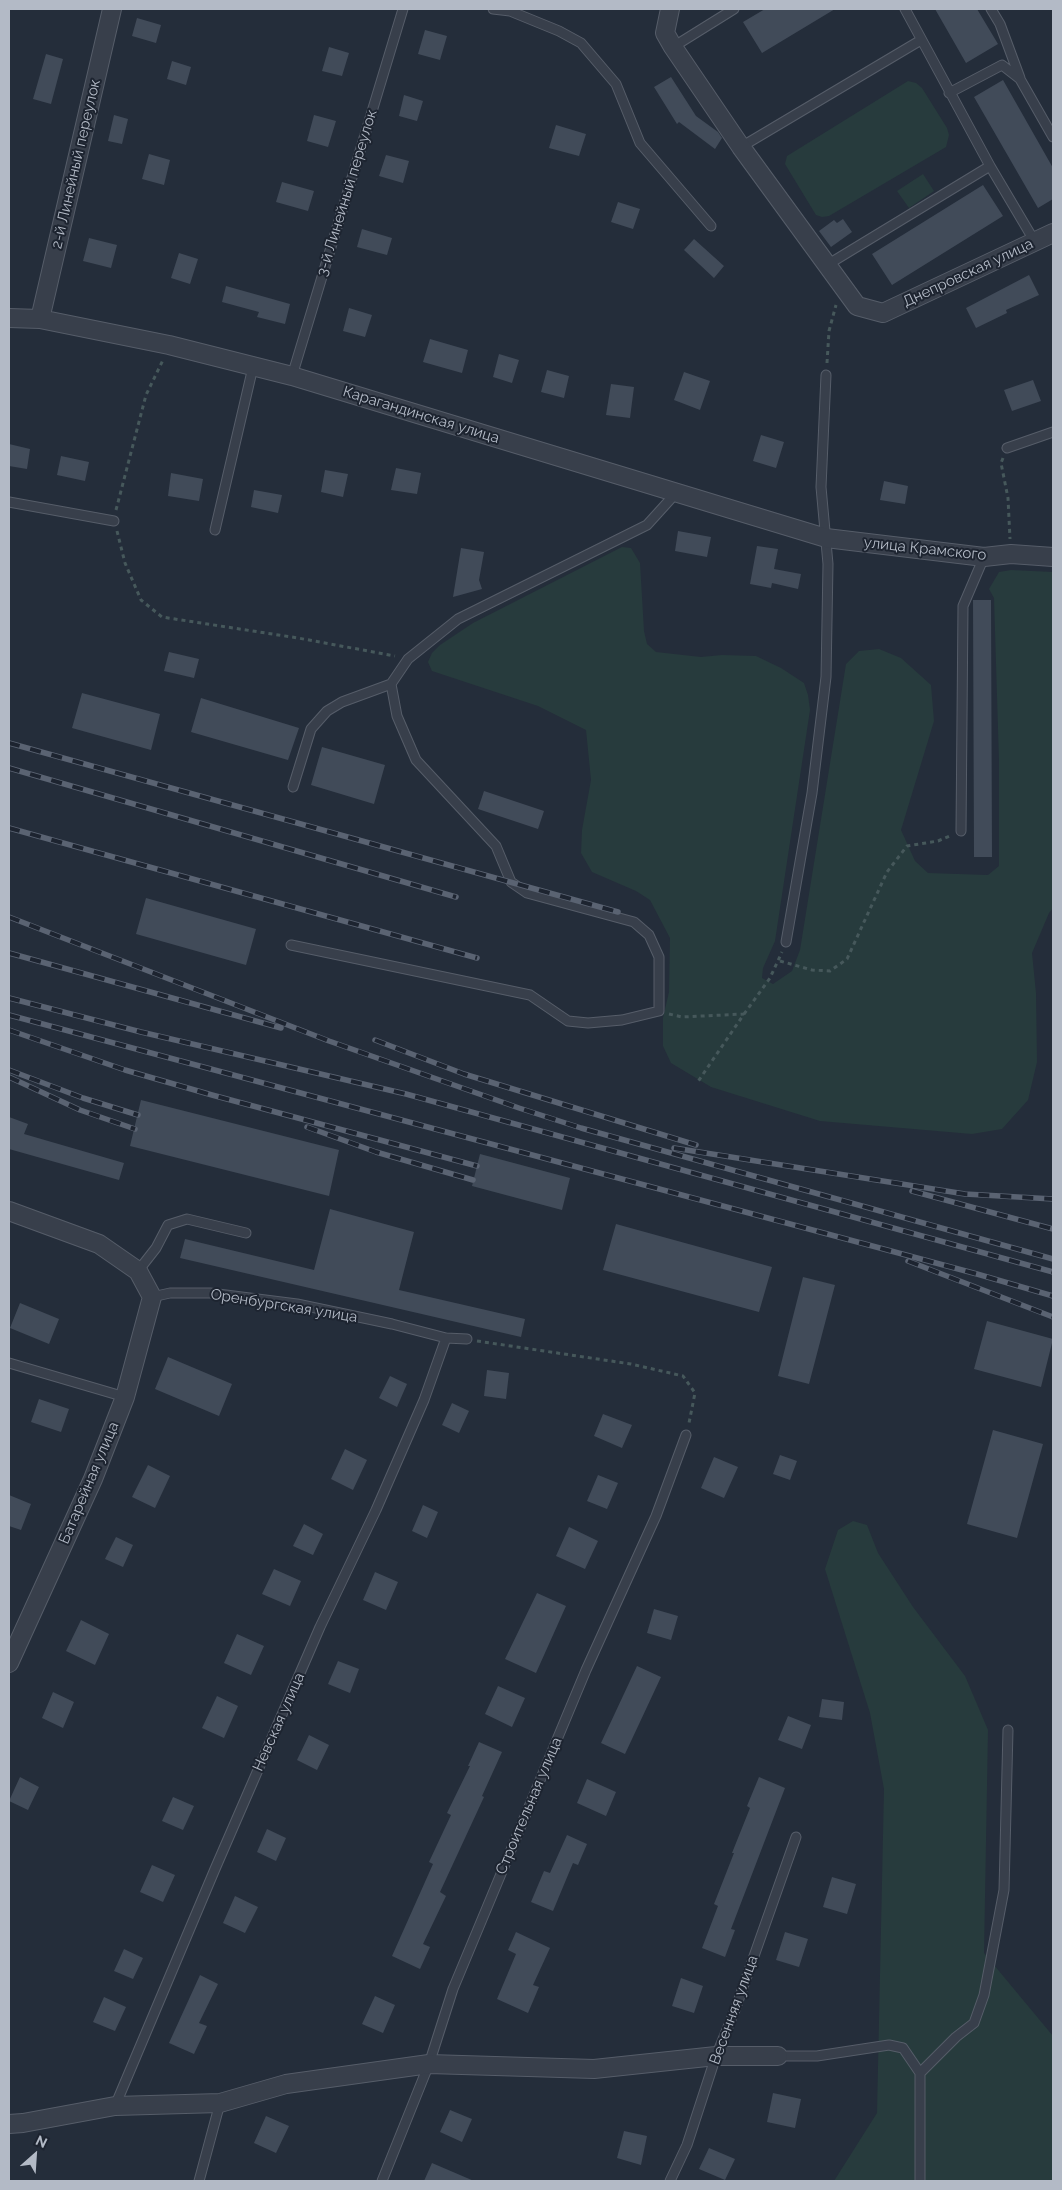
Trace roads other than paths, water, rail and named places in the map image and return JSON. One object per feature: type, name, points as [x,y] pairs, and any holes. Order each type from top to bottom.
[{"type":"street","name":"2-й Линейный переулок","points":[[40,319],[112,9]]},
{"type":"street","points":[[670,9],[665,33],[673,47],[741,147],[827,266]]},
{"type":"street","name":"Днепровская улица","points":[[827,266],[856,306],[882,314],[1053,233]]},
{"type":"street","name":"Карагандинская улица","points":[[9,318],[40,319],[169,345],[292,376],[826,538]]},
{"type":"street","name":"улица Крамского","points":[[826,538],[984,557],[1011,554],[1053,557]]},
{"type":"street","points":[[9,1211],[99,1244],[138,1271],[152,1296]]},
{"type":"street","name":"Батарейная улица","points":[[9,1663],[93,1479],[125,1397],[152,1296]]},
{"type":"street","points":[[9,2124],[23,2124],[115,2106],[220,2103],[286,2084],[429,2064],[594,2069],[716,2056],[778,2056]]},
{"type":"lane","name":"3-й Линейный переулок","points":[[292,376],[403,9]]},
{"type":"lane","points":[[493,9],[510,11],[559,31],[581,43],[616,84],[640,143],[712,226]]},
{"type":"lane","points":[[673,47],[734,9]]},
{"type":"lane","points":[[904,9],[990,166],[1035,242]]},
{"type":"lane","points":[[991,9],[1000,24],[1020,78],[1053,137]]},
{"type":"lane","points":[[741,147],[921,40]]},
{"type":"lane","points":[[949,93],[1002,65],[1020,78]]},
{"type":"lane","points":[[827,266],[990,166]]},
{"type":"lane","points":[[215,530],[253,367]]},
{"type":"lane","points":[[786,942],[812,793],[826,677],[828,564],[821,486],[826,375]]},
{"type":"lane","points":[[1007,448],[1053,432]]},
{"type":"lane","points":[[293,787],[310,729],[327,711],[342,702],[392,684],[408,658],[458,619],[647,525],[676,493]]},
{"type":"lane","points":[[9,502],[114,521]]},
{"type":"lane","points":[[961,831],[963,606],[984,557]]},
{"type":"lane","points":[[291,945],[530,995],[568,1021],[588,1023],[622,1020],[659,1011],[659,957],[649,935],[634,922],[527,893],[511,882],[496,846],[416,760],[397,716],[392,684]]},
{"type":"lane","points":[[138,1271],[156,1248],[168,1225],[187,1220],[246,1233]]},
{"type":"lane","name":"Оренбургская улица","points":[[152,1296],[170,1293],[210,1293],[297,1304],[392,1324],[446,1338],[467,1340]]},
{"type":"lane","name":"Невская улица","points":[[115,2106],[320,1627],[376,1510],[424,1400],[446,1338]]},
{"type":"lane","points":[[9,1363],[125,1397]]},
{"type":"lane","name":"Строительная улица","points":[[382,2181],[429,2064],[453,1989],[586,1670],[656,1516],[686,1435]]},
{"type":"lane","points":[[920,2073],[956,2037],[974,2023],[984,1995],[1004,1890],[1008,1730]]},
{"type":"lane","name":"Весенняя улица","points":[[670,2181],[687,2144],[716,2056],[735,2010],[796,1837]]},
{"type":"lane","points":[[778,2056],[817,2056],[889,2045],[903,2048],[920,2073],[920,2181]]},
{"type":"lane","points":[[199,2181],[220,2103]]},
{"type":"railway","points":[[9,743],[618,912]]},
{"type":"railway","points":[[9,768],[456,897]]},
{"type":"railway","points":[[9,828],[477,958]]},
{"type":"railway","points":[[9,917],[329,1041],[519,1108],[581,1128],[1053,1259]]},
{"type":"railway","points":[[9,953],[281,1028]]},
{"type":"railway","points":[[9,998],[141,1032],[406,1094],[1053,1272]]},
{"type":"railway","points":[[9,1015],[1053,1296]]},
{"type":"railway","points":[[9,1030],[125,1070],[477,1166]]},
{"type":"railway","points":[[375,1040],[464,1074],[696,1145]]},
{"type":"railway","points":[[9,1070],[83,1098],[138,1115]]},
{"type":"railway","points":[[9,1077],[80,1110],[135,1129]]},
{"type":"railway","points":[[307,1127],[376,1152],[473,1180]]},
{"type":"railway","points":[[674,1148],[965,1194],[1053,1199]]},
{"type":"railway","points":[[912,1191],[1053,1229]]},
{"type":"railway","points":[[908,1261],[1053,1317]]}]
